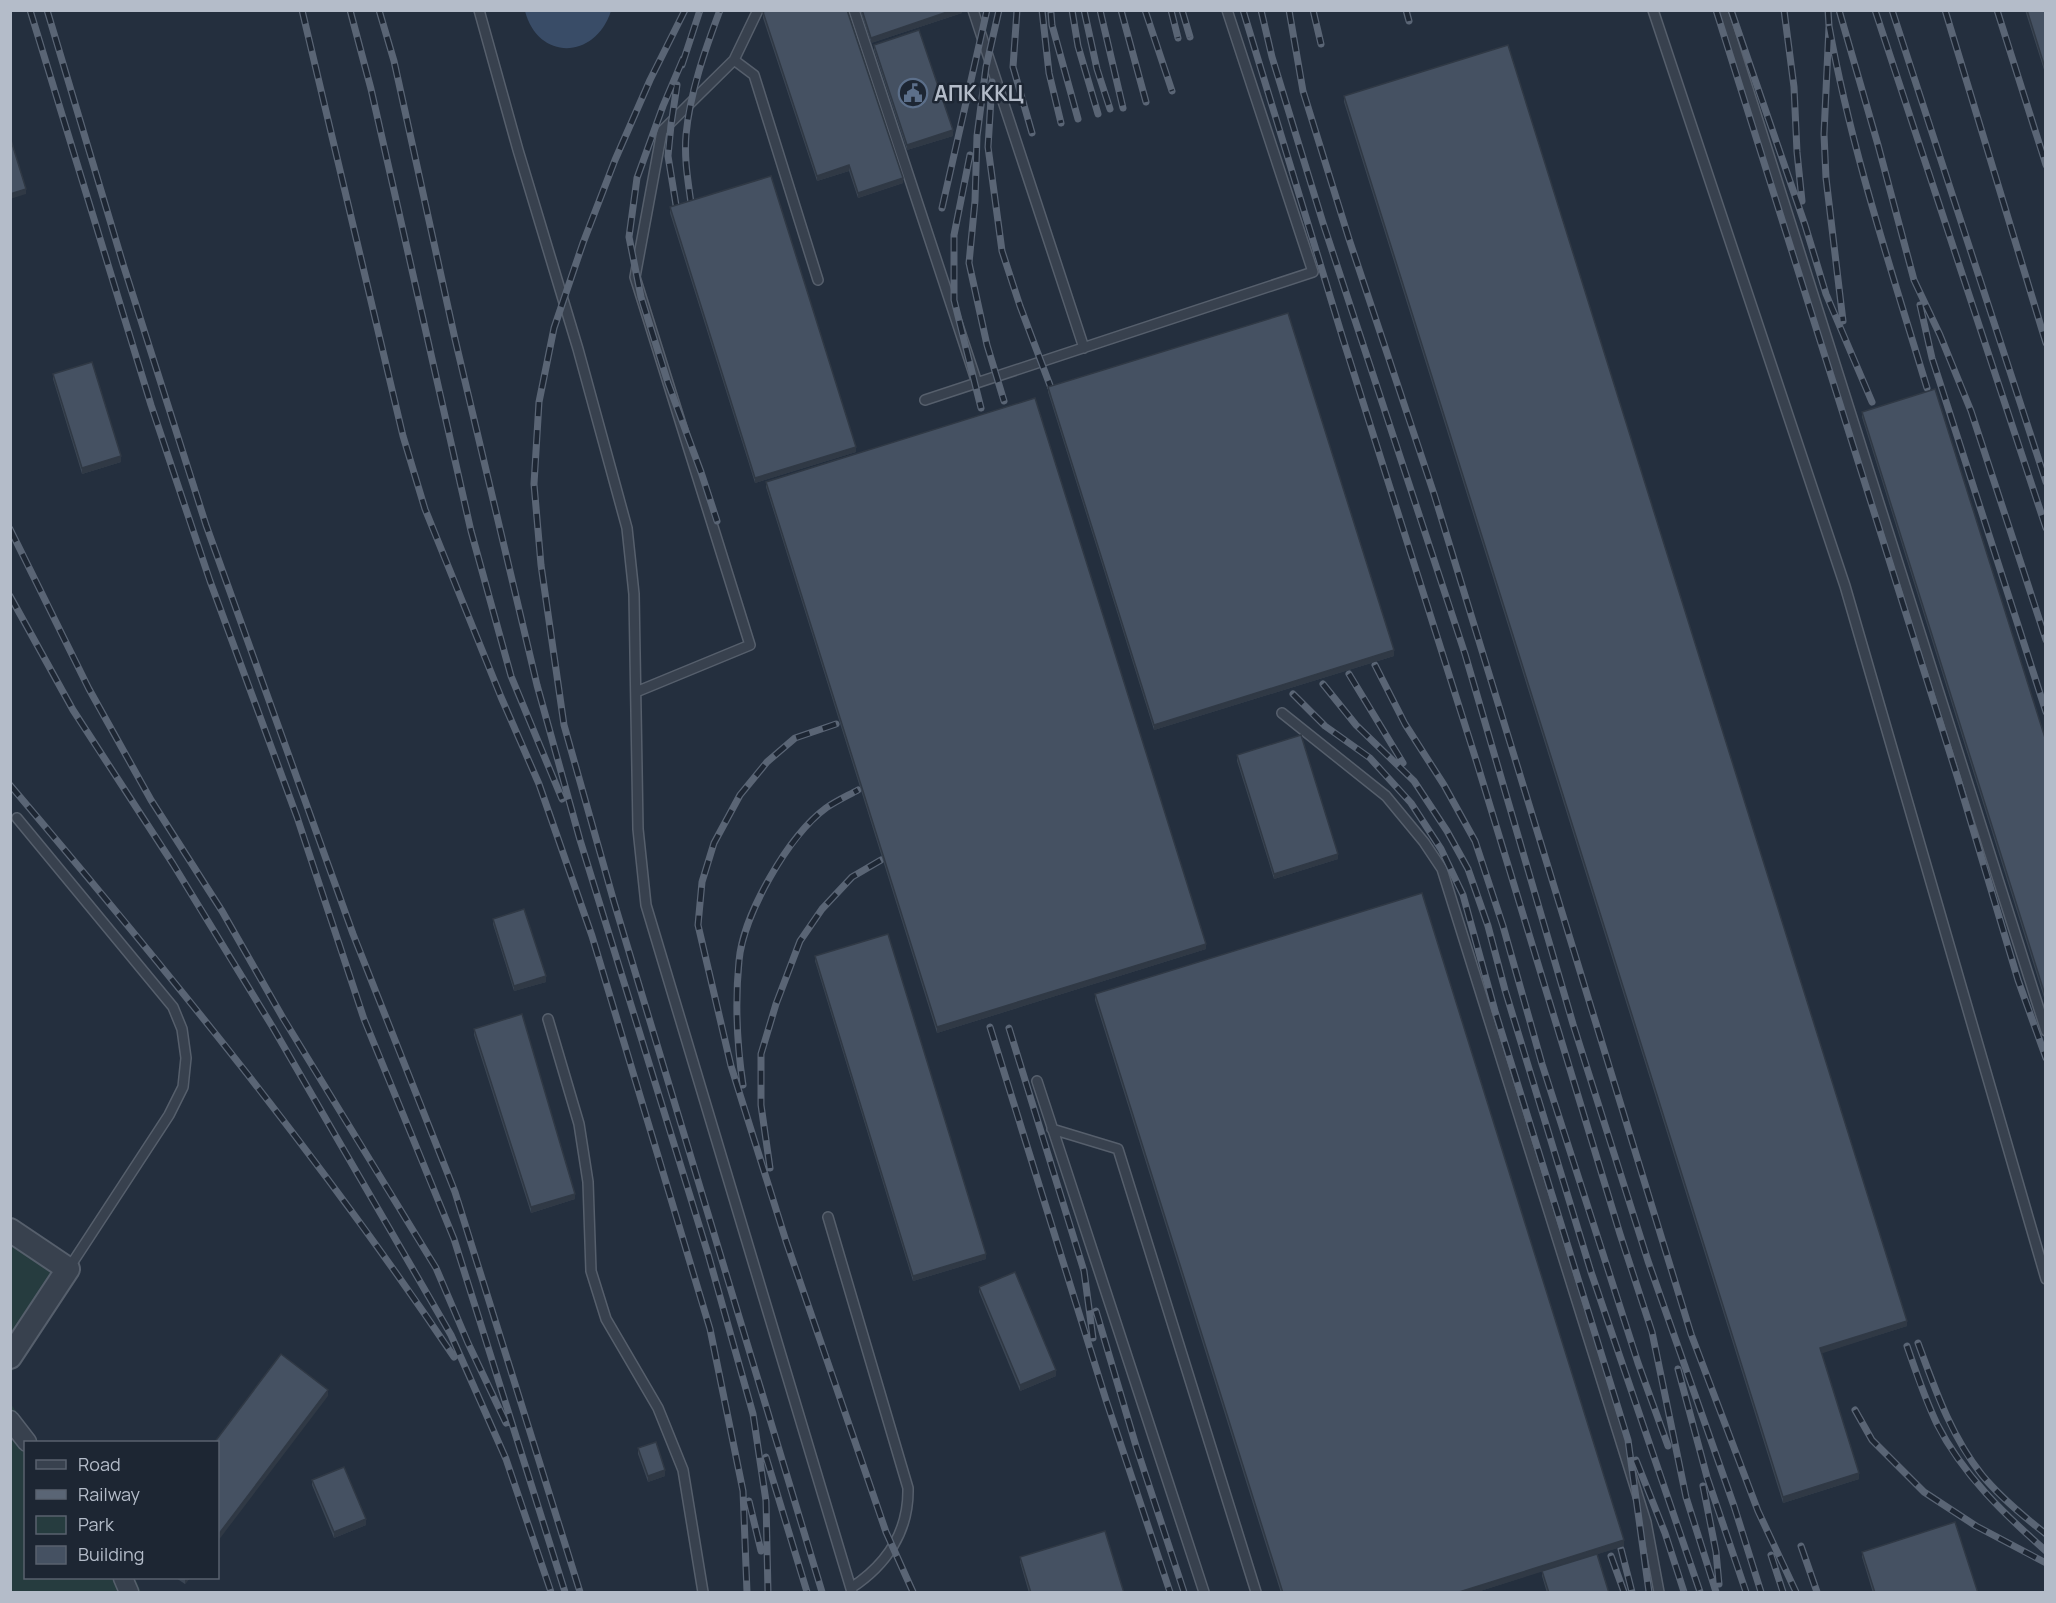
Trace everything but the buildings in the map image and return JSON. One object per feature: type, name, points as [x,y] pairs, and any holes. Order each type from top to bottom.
[{"type":"street","points":[[10,1230],[68,1269],[10,1357]]},
{"type":"street","points":[[10,1420],[26,1441]]},
{"type":"street","points":[[123,1579],[129,1593]]},
{"type":"lane","points":[[479,10],[518,150],[578,349],[627,528],[634,594],[638,829],[646,905],[852,1590],[878,1567],[897,1540],[906,1514],[908,1488],[828,1217]]},
{"type":"lane","points":[[636,692],[750,645],[635,277],[662,130],[734,60],[759,10]]},
{"type":"lane","points":[[854,10],[977,383]]},
{"type":"lane","points":[[973,10],[1084,348]]},
{"type":"lane","points":[[925,400],[1313,273],[1227,10]]},
{"type":"lane","points":[[1653,10],[1845,586],[2046,1279]]},
{"type":"lane","points":[[1723,10],[2046,1030]]},
{"type":"lane","points":[[734,60],[754,75],[818,280]]},
{"type":"lane","points":[[1282,713],[1386,796],[1425,842],[1442,869],[1646,1522],[1659,1593]]},
{"type":"lane","points":[[17,818],[173,1007],[182,1029],[186,1058],[183,1087],[169,1115],[68,1269]]},
{"type":"lane","points":[[548,1019],[579,1124],[588,1182],[591,1271],[606,1319],[658,1408],[683,1470],[703,1593]]},
{"type":"lane","points":[[1037,1081],[1204,1593]]},
{"type":"lane","points":[[1052,1129],[1118,1149],[1256,1593]]},
{"type":"green space","points":[[11,1222],[78,1268],[11,1373]]},
{"type":"green space","points":[[10,1403],[38,1441],[24,1441],[24,1579],[135,1579],[141,1592],[11,1592]]},
{"type":"water","points":[[611,10],[603,27],[593,39],[580,46],[567,48],[554,46],[542,39],[532,27],[525,11]]},
{"type":"railway","points":[[30,10],[151,405],[210,581],[297,817],[364,1019],[454,1239],[565,1592]]},
{"type":"railway","points":[[47,10],[123,264],[206,525],[353,934],[455,1192],[580,1592]]},
{"type":"railway","points":[[302,10],[403,436],[425,509],[539,784],[592,936],[710,1329],[743,1491],[747,1592]]},
{"type":"railway","points":[[350,10],[371,89],[471,531],[511,676],[562,799]]},
{"type":"railway","points":[[379,10],[394,61],[455,339],[537,685],[580,840],[708,1254],[753,1414],[766,1501],[768,1592]]},
{"type":"railway","points":[[685,10],[650,80],[615,160],[554,328],[539,402],[534,484],[541,565],[564,725],[614,902],[822,1592]]},
{"type":"railway","points":[[682,65],[700,10]]},
{"type":"railway","points":[[691,203],[686,152],[688,119],[699,71],[720,10]]},
{"type":"railway","points":[[942,208],[987,10]]},
{"type":"railway","points":[[999,10],[986,67],[977,136],[975,201],[969,263],[987,345],[1004,401]]},
{"type":"railway","points":[[1017,10],[1013,67],[1032,133]]},
{"type":"railway","points":[[1042,10],[1049,73],[1061,123]]},
{"type":"railway","points":[[1072,10],[1078,46],[1098,114]]},
{"type":"railway","points":[[1084,10],[1097,69],[1110,109]]},
{"type":"railway","points":[[1100,10],[1123,108]]},
{"type":"railway","points":[[1121,10],[1146,102]]},
{"type":"railway","points":[[1145,10],[1172,91]]},
{"type":"railway","points":[[1171,10],[1178,38]]},
{"type":"railway","points":[[1182,10],[1190,37]]},
{"type":"railway","points":[[1243,10],[1652,1332],[1686,1497],[1716,1592]]},
{"type":"railway","points":[[1261,10],[1272,57],[1323,223],[1465,654],[1573,1024],[1648,1261],[1734,1506],[1761,1592]]},
{"type":"railway","points":[[1289,10],[1303,91],[1349,239],[1434,494],[1691,1334],[1758,1511],[1796,1592]]},
{"type":"railway","points":[[1313,10],[1321,44]]},
{"type":"railway","points":[[1406,10],[1409,21]]},
{"type":"railway","points":[[1716,10],[1958,779],[2018,980],[2046,1058]]},
{"type":"railway","points":[[1731,10],[1805,225],[1826,294],[1872,402]]},
{"type":"railway","points":[[1784,10],[1794,87],[1802,201]]},
{"type":"railway","points":[[1828,10],[1824,134],[1826,178],[1843,321]]},
{"type":"railway","points":[[1839,10],[1914,280],[1940,335],[1971,411],[2046,640]]},
{"type":"railway","points":[[1875,10],[2046,528]]},
{"type":"railway","points":[[1892,10],[2046,482]]},
{"type":"railway","points":[[1945,10],[2046,343]]},
{"type":"railway","points":[[1997,10],[2046,165]]},
{"type":"railway","points":[[1051,13],[1052,25],[1078,119]]},
{"type":"railway","points":[[1829,26],[1860,163],[1927,388]]},
{"type":"railway","points":[[683,59],[637,178],[629,237],[641,297],[668,383],[717,521]]},
{"type":"railway","points":[[992,82],[988,147],[1002,251],[1051,388]]},
{"type":"railway","points":[[676,205],[668,156],[677,85]]},
{"type":"railway","points":[[970,155],[954,235],[954,300],[981,408]]},
{"type":"railway","points":[[1920,305],[1932,358],[2046,712]]},
{"type":"railway","points":[[10,529],[89,689],[151,800],[222,911],[283,1018],[436,1268],[506,1423]]},
{"type":"railway","points":[[10,596],[73,710],[173,864],[272,1026],[451,1335],[506,1459],[551,1592]]},
{"type":"railway","points":[[1375,665],[1405,724],[1444,785],[1475,841],[1503,926],[1542,1064],[1638,1363],[1668,1446]]},
{"type":"railway","points":[[1349,674],[1403,763]]},
{"type":"railway","points":[[1323,684],[1356,725],[1414,781],[1447,831],[1468,869],[1488,926],[1505,990],[1591,1272],[1700,1592]]},
{"type":"railway","points":[[1293,694],[1325,726],[1370,758],[1411,803],[1441,849],[1463,895],[1495,1011],[1628,1440],[1649,1592]]},
{"type":"railway","points":[[836,724],[795,738],[767,762],[740,795],[714,843],[702,882],[698,925],[731,1066],[786,1241],[886,1532],[913,1592]]},
{"type":"railway","points":[[10,785],[240,1065],[350,1209],[454,1357]]},
{"type":"railway","points":[[743,1085],[738,1039],[737,992],[742,942],[749,922],[770,878],[797,837],[826,808],[858,790]]},
{"type":"railway","points":[[770,1168],[761,1105],[761,1054],[776,1004],[800,941],[822,909],[852,877],[881,860]]},
{"type":"railway","points":[[990,1027],[1106,1400],[1170,1592]]},
{"type":"railway","points":[[1009,1028],[1084,1271],[1093,1338]]},
{"type":"railway","points":[[1096,1311],[1136,1446],[1184,1592]]},
{"type":"railway","points":[[1918,1343],[1945,1412],[1971,1460],[1996,1491],[2046,1534]]},
{"type":"railway","points":[[1907,1346],[1933,1415],[1947,1443],[1985,1493],[2046,1551]]},
{"type":"railway","points":[[1678,1369],[1707,1477],[1746,1592]]},
{"type":"railway","points":[[1855,1410],[1872,1440],[1924,1492],[1976,1526],[2046,1563]]},
{"type":"railway","points":[[766,1457],[807,1592]]},
{"type":"railway","points":[[1636,1460],[1665,1533],[1684,1592]]},
{"type":"railway","points":[[1703,1486],[1716,1552],[1719,1584]]},
{"type":"railway","points":[[749,1501],[761,1551]]},
{"type":"railway","points":[[1801,1546],[1817,1592]]},
{"type":"railway","points":[[1621,1549],[1632,1592]]},
{"type":"railway","points":[[1771,1555],[1783,1592]]},
{"type":"railway","points":[[1611,1556],[1624,1592]]},
{"type":"place","name":"АПК ККЦ","points":[[913,93]]}]
